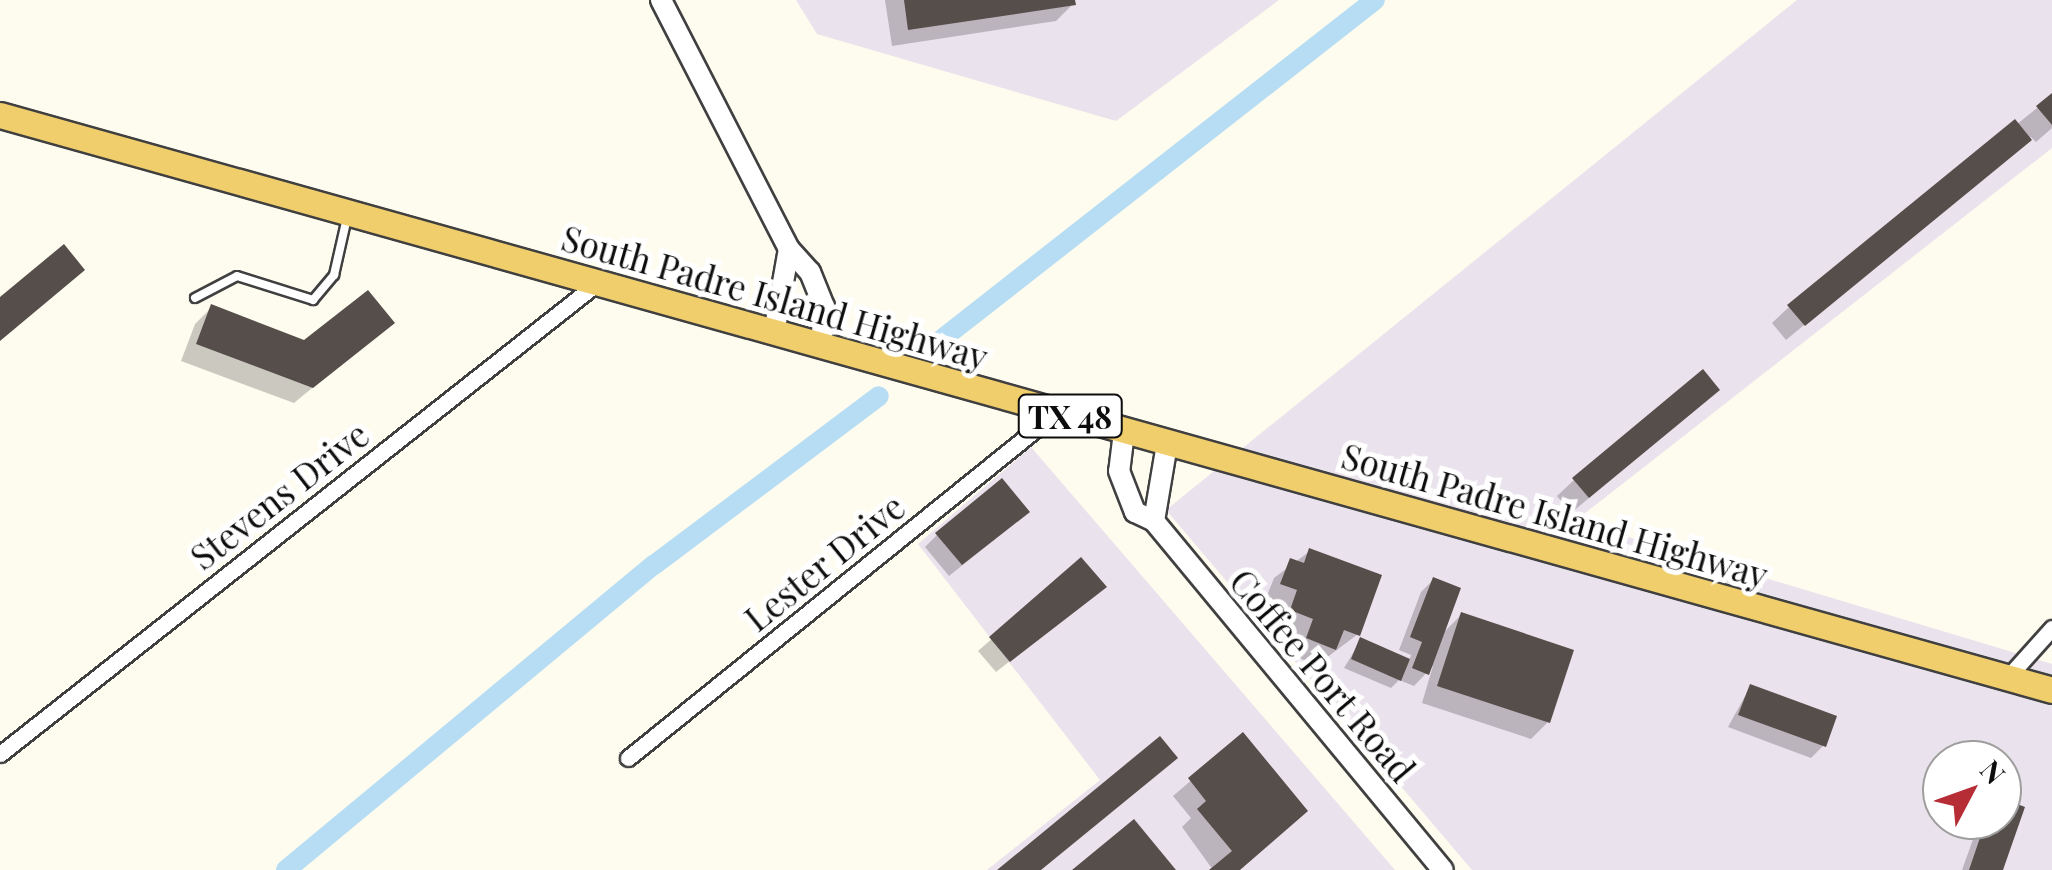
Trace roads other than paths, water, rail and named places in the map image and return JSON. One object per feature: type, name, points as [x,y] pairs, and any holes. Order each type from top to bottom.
[{"type":"main road","name":"South Padre Island Highway","points":[[0,115],[2052,690]]},
{"type":"street","points":[[661,0],[789,249],[810,272],[824,306],[821,346]]},
{"type":"street","points":[[774,333],[789,249]]},
{"type":"street","name":"Stevens Drive","points":[[0,754],[596,284]]},
{"type":"street","name":"Lester Drive","points":[[628,758],[1057,412]]},
{"type":"street","name":"Coffee Port Road","points":[[1124,432],[1123,490],[1134,512],[1154,521],[1442,870]]},
{"type":"street","points":[[1154,521],[1167,444]]},
{"type":"street","points":[[2008,678],[2052,628]]},
{"type":"lane","points":[[195,298],[237,276],[313,300],[334,276],[348,214]]},
{"type":"waterway","points":[[933,346],[1375,0]]},
{"type":"waterway","points":[[286,870],[654,565],[879,396]]}]
